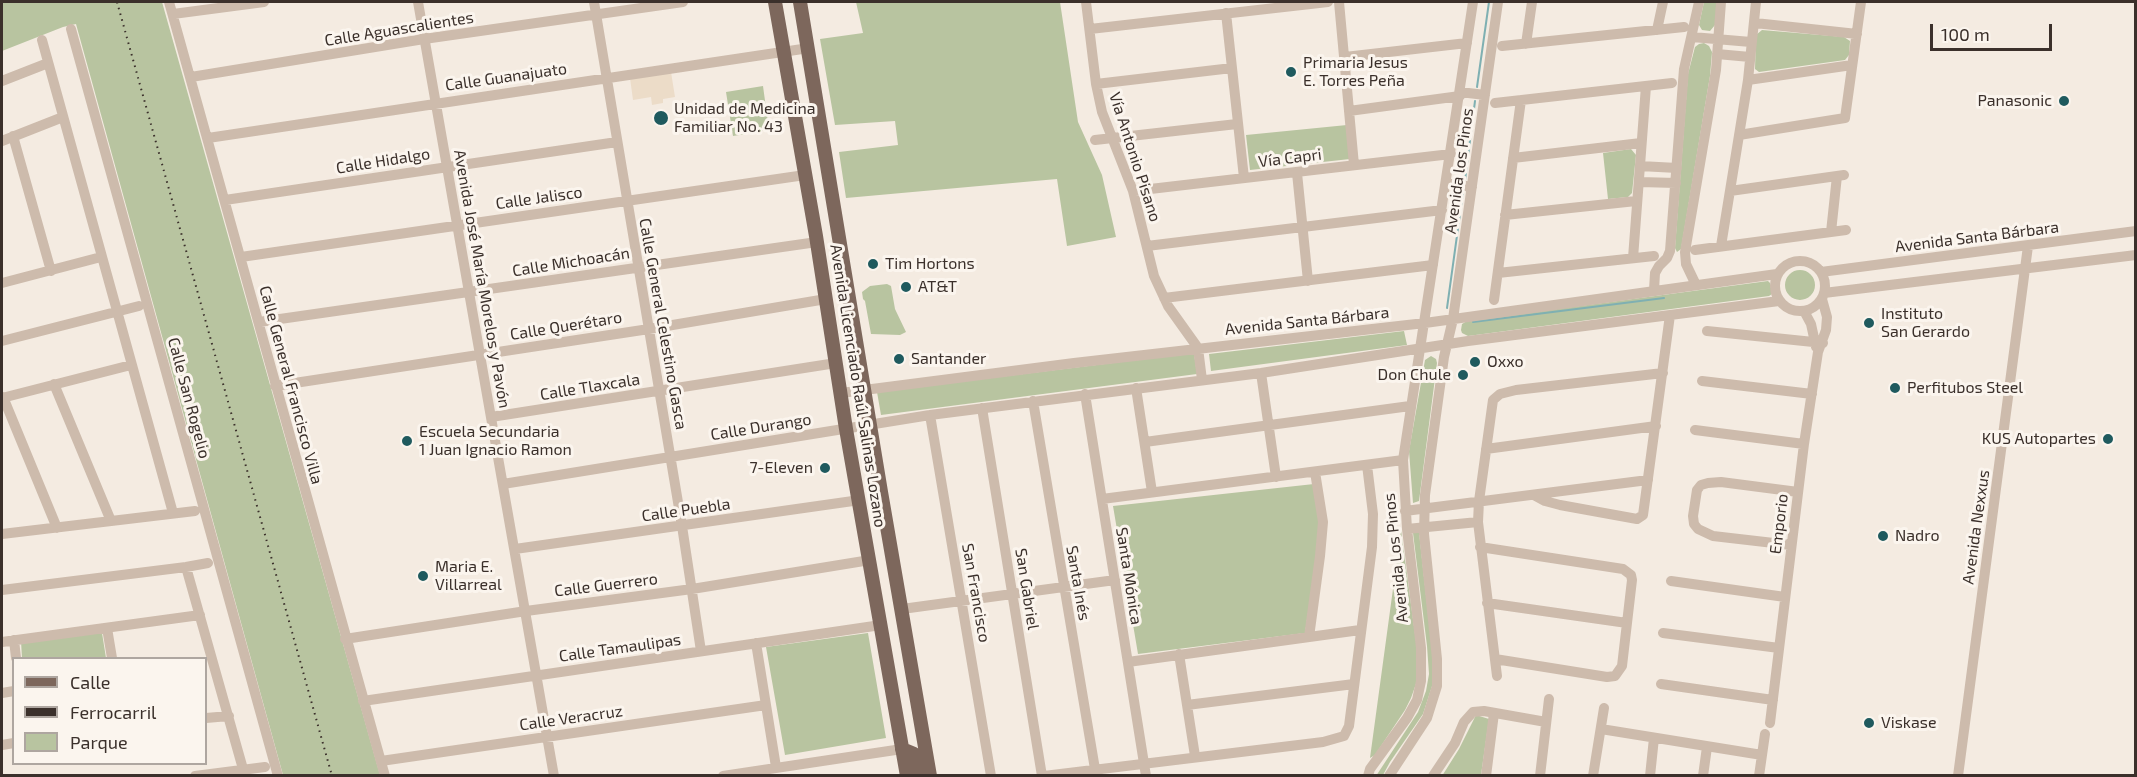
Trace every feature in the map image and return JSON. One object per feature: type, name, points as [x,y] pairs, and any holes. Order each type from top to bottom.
[{"type":"main road","name":"Avenida Licenciado Raúl Salinas Lozano","points":[[775,2],[907,776]]},
{"type":"main road","name":"Avenida Licenciado Raúl Salinas Lozano","points":[[800,2],[930,776]]},
{"type":"main road","points":[[902,749],[914,754],[920,776]]},
{"type":"street","name":"Calle General Francisco Villa","points":[[169,2],[385,776]]},
{"type":"street","points":[[173,14],[264,2]]},
{"type":"street","name":"Avenida José María Morelos y Pavón","points":[[417,2],[538,675],[554,776]]},
{"type":"street","name":"Calle General Celestino Gasca","points":[[594,2],[701,651]]},
{"type":"street","name":"Calle Aguascalientes","points":[[191,77],[424,39],[683,2]]},
{"type":"street","name":"Vía Antonio Pisano","points":[[1086,2],[1096,84],[1102,112],[1133,191],[1154,276],[1164,298],[1198,348],[1202,380]]},
{"type":"street","points":[[1090,29],[1275,5],[1328,2]]},
{"type":"street","points":[[1339,2],[1354,165]]},
{"type":"street","name":"Avenida los Pinos","points":[[1425,323],[1473,2]]},
{"type":"street","name":"Avenida los Pinos","points":[[1447,345],[1458,318],[1472,187],[1498,2]]},
{"type":"street","points":[[1526,44],[1532,2]]},
{"type":"street","points":[[1657,30],[1663,2]]},
{"type":"street","points":[[1654,290],[1655,273],[1668,256],[1684,69],[1699,2]]},
{"type":"street","points":[[1696,285],[1685,258],[1716,70],[1721,2]]},
{"type":"street","points":[[1721,246],[1749,80],[1756,2]]},
{"type":"street","points":[[1739,135],[1845,118],[1861,2]]},
{"type":"street","points":[[1226,13],[1244,178]]},
{"type":"street","points":[[1755,23],[1857,34]]},
{"type":"street","points":[[1502,46],[1684,27]]},
{"type":"street","name":"Calle San Rogelio","points":[[71,28],[278,776]]},
{"type":"street","points":[[1692,37],[1751,42]]},
{"type":"street","points":[[42,40],[173,513]]},
{"type":"street","points":[[1345,57],[1467,43]]},
{"type":"street","name":"Calle Guanajuato","points":[[208,138],[808,48]]},
{"type":"street","points":[[1717,54],[1750,57]]},
{"type":"street","points":[[2,81],[48,63]]},
{"type":"street","points":[[1749,80],[1852,65]]},
{"type":"street","points":[[1096,84],[1232,68]]},
{"type":"street","points":[[1495,103],[1672,83]]},
{"type":"street","points":[[1633,258],[1646,86]]},
{"type":"street","points":[[1349,111],[1460,94],[1485,95]]},
{"type":"street","points":[[1494,300],[1521,100]]},
{"type":"street","points":[[2,141],[63,117]]},
{"type":"street","points":[[1095,140],[1237,124]]},
{"type":"street","points":[[13,136],[51,271]]},
{"type":"street","name":"Calle Hidalgo","points":[[225,200],[617,142]]},
{"type":"street","points":[[1513,158],[1641,143]]},
{"type":"street","name":"Vía Capri","points":[[1133,191],[1451,154]]},
{"type":"street","points":[[1640,166],[1677,168]]},
{"type":"street","points":[[1297,172],[1308,281]]},
{"type":"street","name":"Calle Jalisco","points":[[240,257],[805,175]]},
{"type":"street","points":[[1730,190],[1841,176],[1830,232]]},
{"type":"street","points":[[1640,182],[1676,183]]},
{"type":"street","points":[[1446,183],[1472,187]]},
{"type":"street","points":[[1505,215],[1636,201]]},
{"type":"street","points":[[1147,246],[1442,210]]},
{"type":"street","points":[[1695,250],[1846,230]]},
{"type":"street","name":"Avenida Santa Bárbara","points":[[1821,272],[2136,231]]},
{"type":"street","name":"Calle Michoacán","points":[[259,322],[817,242]]},
{"type":"street","name":"Avenida Nexxus","points":[[1958,776],[2028,246]]},
{"type":"street","points":[[1823,296],[2136,255]]},
{"type":"street","points":[[1497,273],[1654,256]]},
{"type":"street","points":[[1668,256],[1685,258]]},
{"type":"street","points":[[2,283],[101,257]]},
{"type":"street","points":[[1796,261],[1811,263],[1821,272],[1824,280],[1823,296],[1814,307],[1804,311],[1793,311],[1779,301],[1774,288],[1777,274],[1782,268],[1796,261]]},
{"type":"street","points":[[1164,298],[1434,265]]},
{"type":"street","name":"Avenida Santa Bárbara","points":[[841,393],[1198,348],[1425,323],[1777,274]]},
{"type":"street","name":"Emporio","points":[[1770,723],[1804,444],[1818,346],[1827,322],[1823,296]]},
{"type":"street","name":"Calle Querétaro","points":[[275,386],[649,329],[826,299]]},
{"type":"street","points":[[870,425],[1085,394],[1261,373],[1468,341],[1779,301]]},
{"type":"street","points":[[2,341],[139,306]]},
{"type":"street","name":"Emporio","points":[[1804,311],[1818,346]]},
{"type":"street","points":[[1534,495],[1553,503],[1637,519],[1642,515],[1670,315]]},
{"type":"street","points":[[1458,318],[1460,322],[1458,330],[1461,336],[1468,341]]},
{"type":"street","name":"Avenida Los Pinos","points":[[1368,776],[1370,769],[1407,718],[1417,700],[1421,681],[1421,648],[1405,511],[1403,460],[1425,323]]},
{"type":"street","points":[[1707,331],[1818,346]]},
{"type":"street","name":"Avenida Los Pinos","points":[[1389,776],[1427,718],[1437,686],[1437,659],[1424,509],[1447,345]]},
{"type":"street","name":"Calle Tlaxcala","points":[[492,417],[836,363]]},
{"type":"street","points":[[57,528],[2,398],[131,365]]},
{"type":"street","points":[[1497,676],[1478,522],[1491,405],[1495,397],[1508,392],[1663,372]]},
{"type":"street","points":[[1261,373],[1276,477]]},
{"type":"street","points":[[1702,381],[1812,394]]},
{"type":"street","points":[[54,384],[111,521]]},
{"type":"street","points":[[1136,388],[1152,492]]},
{"type":"street","name":"Santa Mónica","points":[[1085,394],[1146,776]]},
{"type":"street","name":"Santa Inés","points":[[1033,401],[1095,769]]},
{"type":"street","points":[[1144,442],[1410,406]]},
{"type":"street","name":"San Gabriel","points":[[982,408],[1043,776]]},
{"type":"street","name":"San Francisco","points":[[930,415],[991,776]]},
{"type":"street","name":"Calle Durango","points":[[503,484],[870,425]]},
{"type":"street","points":[[1486,449],[1656,426]]},
{"type":"street","points":[[1695,430],[1804,444]]},
{"type":"street","points":[[1102,499],[1403,460]]},
{"type":"street","points":[[1043,776],[1340,739],[1347,732],[1373,529],[1367,465]]},
{"type":"street","points":[[1309,637],[1323,522],[1316,472]]},
{"type":"street","points":[[1405,511],[1648,480]]},
{"type":"street","points":[[1791,545],[1713,536],[1698,529],[1694,524],[1693,516],[1698,490],[1701,485],[1708,483],[1721,482],[1798,492]]},
{"type":"street","name":"Calle Puebla","points":[[515,549],[860,500]]},
{"type":"street","points":[[2,534],[195,511]]},
{"type":"street","points":[[1407,529],[1478,522]]},
{"type":"street","points":[[1480,548],[1616,568],[1628,572],[1632,580],[1622,666],[1615,676],[1495,659]]},
{"type":"street","name":"Calle Guerrero","points":[[345,639],[526,610],[692,589],[870,560]]},
{"type":"street","points":[[2,590],[208,563]]},
{"type":"street","points":[[186,567],[200,615],[210,666],[229,716],[244,773]]},
{"type":"street","points":[[902,609],[1115,580]]},
{"type":"street","points":[[1671,581],[1785,597]]},
{"type":"street","points":[[1487,603],[1627,623]]},
{"type":"street","points":[[2,642],[200,615]]},
{"type":"street","name":"Calle Tamaulipas","points":[[363,701],[881,625]]},
{"type":"street","points":[[107,628],[112,657]]},
{"type":"street","points":[[1128,662],[1360,630]]},
{"type":"street","points":[[1663,633],[1779,648]]},
{"type":"street","points":[[14,640],[16,657]]},
{"type":"street","points":[[756,643],[776,767]]},
{"type":"street","points":[[1179,654],[1195,756]]},
{"type":"street","points":[[1187,705],[1354,684]]},
{"type":"street","points":[[1661,684],[1773,700]]},
{"type":"street","points":[[1540,776],[1549,699]]},
{"type":"street","name":"Calle Veracruz","points":[[381,761],[766,705]]},
{"type":"street","points":[[1593,776],[1604,708]]},
{"type":"street","points":[[1433,776],[1455,743],[1469,715],[1477,711],[1546,722]]},
{"type":"street","points":[[1486,776],[1494,713]]},
{"type":"street","points":[[207,718],[229,716]]},
{"type":"street","points":[[1601,729],[1762,755]]},
{"type":"street","points":[[1759,776],[1765,734]]},
{"type":"street","points":[[1650,776],[1654,738]]},
{"type":"street","points":[[1703,776],[1707,747]]},
{"type":"street","points":[[730,775],[902,749]]},
{"type":"street","points":[[195,776],[244,773],[265,767]]},
{"type":"green space","points":[[2,2],[162,2],[380,775],[283,775],[76,24],[2,51]]},
{"type":"green space","points":[[856,2],[1060,2],[1078,122],[1102,175],[1116,237],[1067,246],[1057,179],[846,198],[839,152],[898,145],[895,121],[835,125],[820,39],[863,33]]},
{"type":"green space","points":[[1704,2],[1717,2],[1715,25],[1710,31],[1702,30],[1699,25]]},
{"type":"green space","points":[[1762,30],[1844,37],[1850,41],[1849,55],[1845,60],[1759,72],[1755,69],[1756,35]]},
{"type":"green space","points":[[1704,43],[1712,52],[1710,76],[1681,249],[1677,252],[1675,248],[1688,74],[1695,47]]},
{"type":"green space","points":[[763,86],[769,130],[733,136],[726,92]]},
{"type":"green space","points":[[1347,125],[1350,159],[1250,170],[1246,135]]},
{"type":"green space","points":[[1631,149],[1636,155],[1632,193],[1628,197],[1608,199],[1603,153]]},
{"type":"green space","points":[[1800,270],[1811,274],[1815,285],[1811,296],[1800,300],[1789,296],[1785,285],[1789,274]]},
{"type":"green space","points":[[1768,281],[1772,294],[1769,296],[1468,336],[1461,330],[1462,324],[1467,321]]},
{"type":"green space","points":[[887,284],[891,286],[895,309],[906,332],[900,335],[871,334],[862,292],[870,286]]},
{"type":"green space","points":[[1404,331],[1407,345],[1211,371],[1209,354]]},
{"type":"green space","points":[[1194,353],[1197,374],[881,415],[877,392]]},
{"type":"green space","points":[[1431,356],[1436,359],[1437,363],[1419,501],[1413,503],[1409,451],[1425,360]]},
{"type":"green space","points":[[1314,484],[1320,531],[1305,633],[1138,654],[1113,506]]},
{"type":"green space","points":[[1401,530],[1417,649],[1417,681],[1405,710],[1375,755],[1370,758]]},
{"type":"green space","points":[[1419,532],[1435,677],[1423,714],[1383,775],[1376,776],[1418,712],[1426,691],[1429,674],[1413,533]]},
{"type":"green space","points":[[102,633],[106,657],[22,657],[21,641]]},
{"type":"green space","points":[[868,633],[886,738],[785,755],[766,647]]},
{"type":"green space","points":[[1476,715],[1489,719],[1481,775],[1442,776],[1459,749]]},
{"type":"shaded area","points":[[671,72],[675,97],[663,99],[663,103],[652,105],[651,97],[633,100],[630,78]]},
{"type":"waterway","points":[[1477,87],[1489,2]]},
{"type":"waterway","points":[[1465,180],[1475,101]]},
{"type":"waterway","points":[[1447,308],[1463,192]]},
{"type":"waterway","points":[[1473,322],[1664,298]]},
{"type":"railway","points":[[117,2],[332,776]]},
{"type":"place","name":"Primaria Jesus E. Torres Peña","points":[[1291,72]]},
{"type":"place","name":"Panasonic","points":[[2064,101]]},
{"type":"place","name":"Unidad de Medicina Familiar No. 43","points":[[661,118]]},
{"type":"place","name":"Tim Hortons","points":[[873,264]]},
{"type":"place","name":"AT&T","points":[[906,287]]},
{"type":"place","name":"Instituto San Gerardo","points":[[1869,323]]},
{"type":"place","name":"Santander","points":[[899,359]]},
{"type":"place","name":"Oxxo","points":[[1475,362]]},
{"type":"place","name":"Don Chule","points":[[1463,375]]},
{"type":"place","name":"Perfitubos Steel","points":[[1895,388]]},
{"type":"place","name":"KUS Autopartes","points":[[2108,439]]},
{"type":"place","name":"Escuela Secundaria 1 Juan Ignacio Ramon","points":[[407,441]]},
{"type":"place","name":"7-Eleven","points":[[825,468]]},
{"type":"place","name":"Nadro","points":[[1883,536]]},
{"type":"place","name":"Maria E. Villarreal","points":[[423,576]]},
{"type":"place","name":"Viskase","points":[[1869,723]]}]
